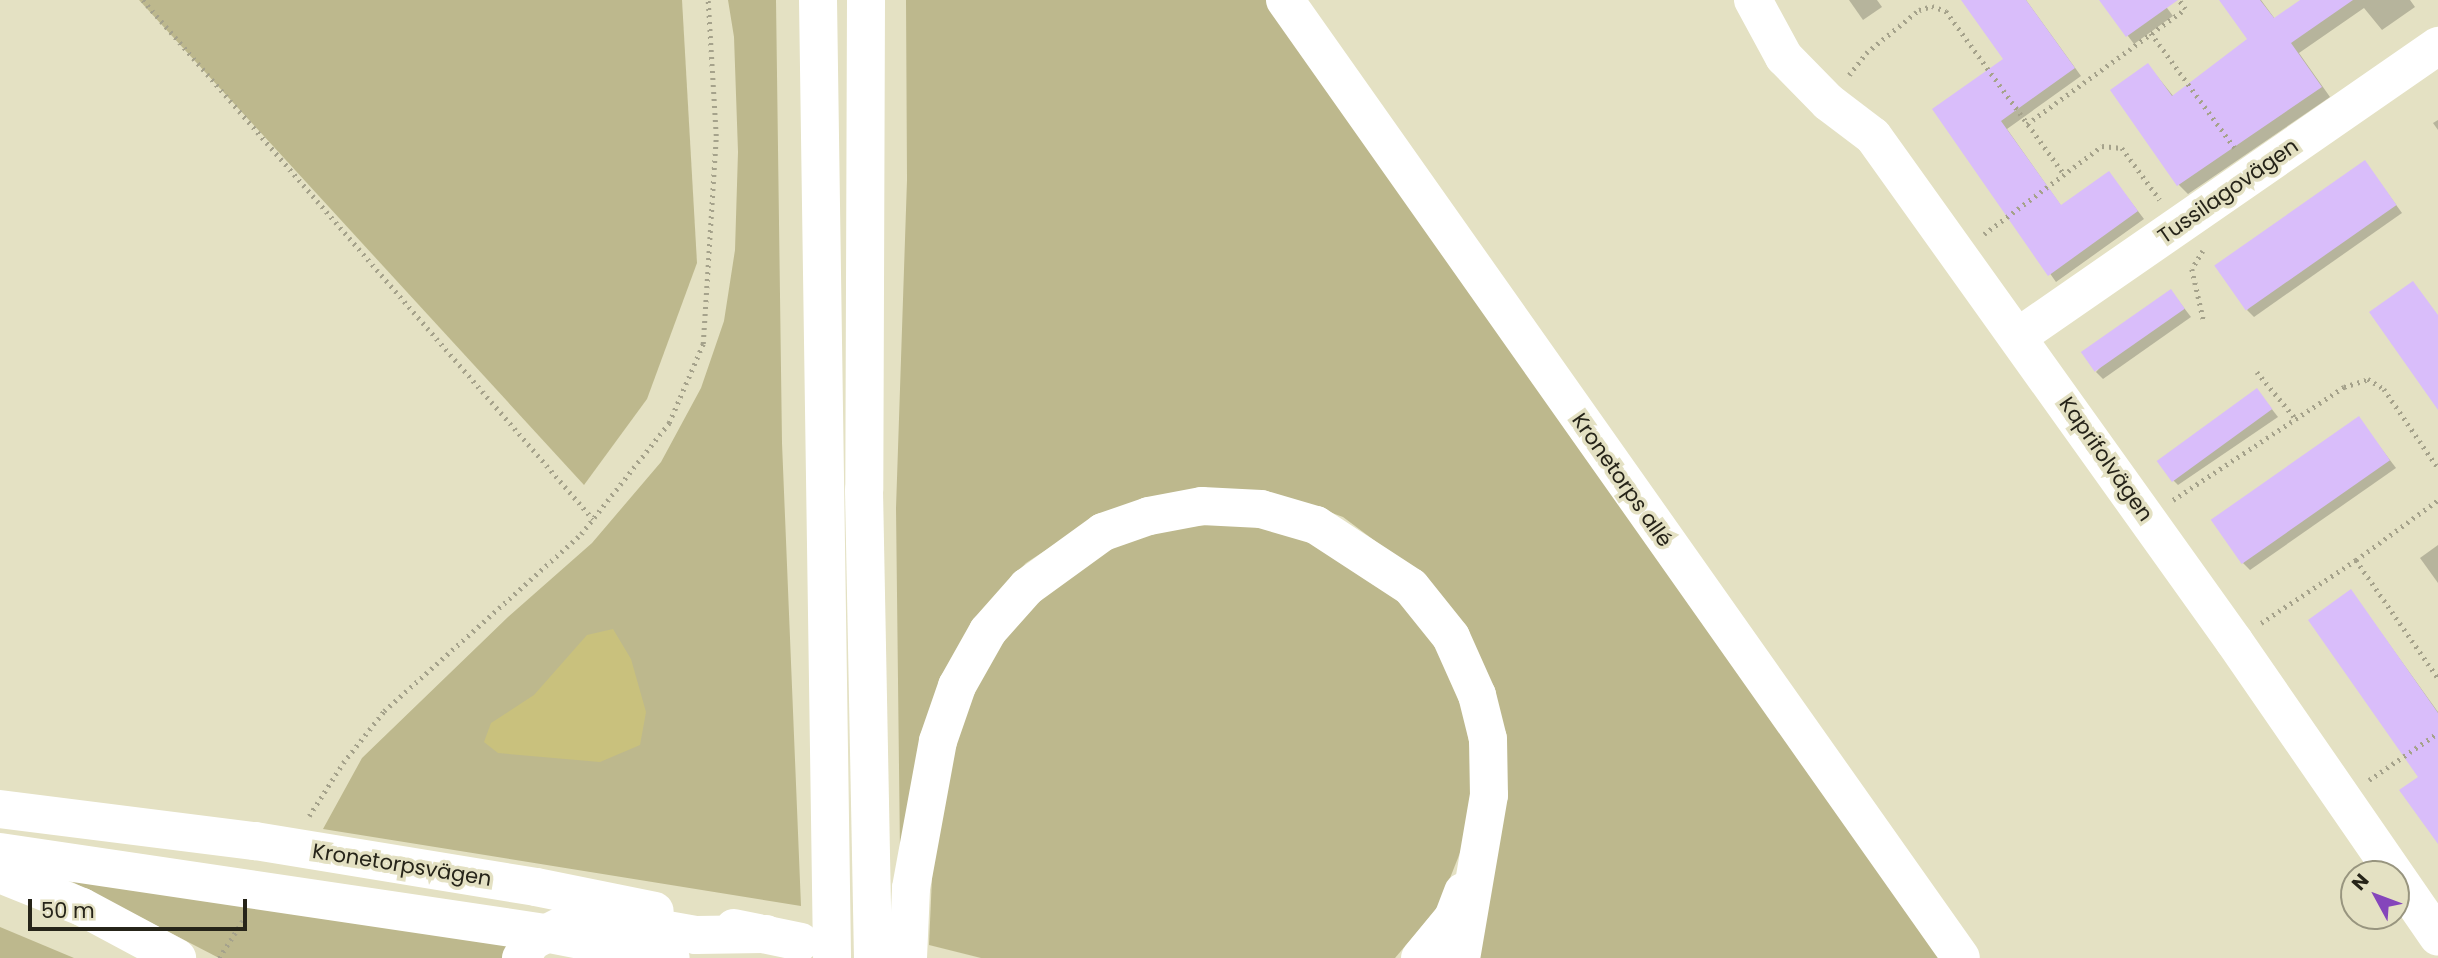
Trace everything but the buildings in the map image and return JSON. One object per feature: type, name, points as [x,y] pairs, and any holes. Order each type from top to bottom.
[{"type":"main road","points":[[533,945],[569,922],[611,920],[696,935],[800,945],[818,0]]},
{"type":"main road","points":[[866,0],[864,490],[873,958]]},
{"type":"main road","name":"Kronetorps allé","points":[[1285,0],[1961,958]]},
{"type":"main road","name":"Kaprifolvägen","points":[[1752,0],[1784,57],[1828,102],[1873,135],[2434,918]]},
{"type":"main road","name":"Tussilagovägen","points":[[2019,336],[2192,235],[2253,173],[2438,46]]},
{"type":"main road","points":[[908,958],[911,888],[938,741],[957,686],[988,631],[1027,587],[1103,532],[1149,516],[1189,508],[1261,509],[1316,525],[1411,587],[1451,637],[1477,695],[1488,739],[1489,795],[1461,958]]},
{"type":"main road","name":"Kronetorpsvägen","points":[[0,809],[255,841],[537,887],[800,945]]},
{"type":"main road","points":[[0,852],[533,945],[671,958]]},
{"type":"main road","points":[[1420,958],[1453,918],[1477,858]]},
{"type":"main road","points":[[0,874],[82,907],[177,958]]},
{"type":"path","points":[[143,0],[593,519]]},
{"type":"path","points":[[343,763],[384,711],[593,519],[669,423],[703,344],[716,136],[708,0]]},
{"type":"path","points":[[2027,124],[2185,9],[2179,0]]},
{"type":"path","points":[[1828,102],[1866,53],[1919,10],[1932,6],[1946,11],[2064,174]]},
{"type":"path","points":[[2151,33],[2253,173]]},
{"type":"path","points":[[1975,241],[2102,146],[2122,148],[2192,235],[2192,269],[2204,322]]},
{"type":"path","points":[[2257,372],[2295,419]]},
{"type":"path","points":[[2166,504],[2344,387],[2368,379],[2384,389],[2438,468]]},
{"type":"path","points":[[2234,641],[2356,560],[2438,500]]},
{"type":"path","points":[[2356,560],[2438,678]]},
{"type":"path","points":[[2367,782],[2438,733]]},
{"type":"shaded area","points":[[139,0],[682,0],[697,263],[647,399],[584,485]]},
{"type":"shaded area","points":[[728,0],[776,0],[782,443],[801,906],[323,829],[362,758],[508,617],[592,543],[661,462],[701,388],[724,321],[735,250],[738,152],[734,37]]},
{"type":"shaded area","points":[[906,0],[1271,0],[1944,958],[1475,958],[1502,813],[1422,576],[1343,517],[1302,502],[1092,520],[1026,563],[1002,588],[900,853],[896,508],[907,180]]},
{"type":"shaded area","points":[[1239,522],[1316,541],[1389,587],[1420,621],[1442,658],[1462,699],[1474,773],[1467,835],[1439,906],[1395,958],[981,958],[929,945],[934,832],[965,706],[1002,637],[1072,566],[1154,530]]},
{"type":"shaded area","points":[[613,629],[631,659],[646,712],[640,745],[600,762],[498,753],[484,742],[491,723],[534,695],[587,635]]},
{"type":"shaded area","points":[[59,875],[508,944],[504,958],[219,958]]},
{"type":"shaded area","points":[[0,927],[74,958],[0,958]]}]
